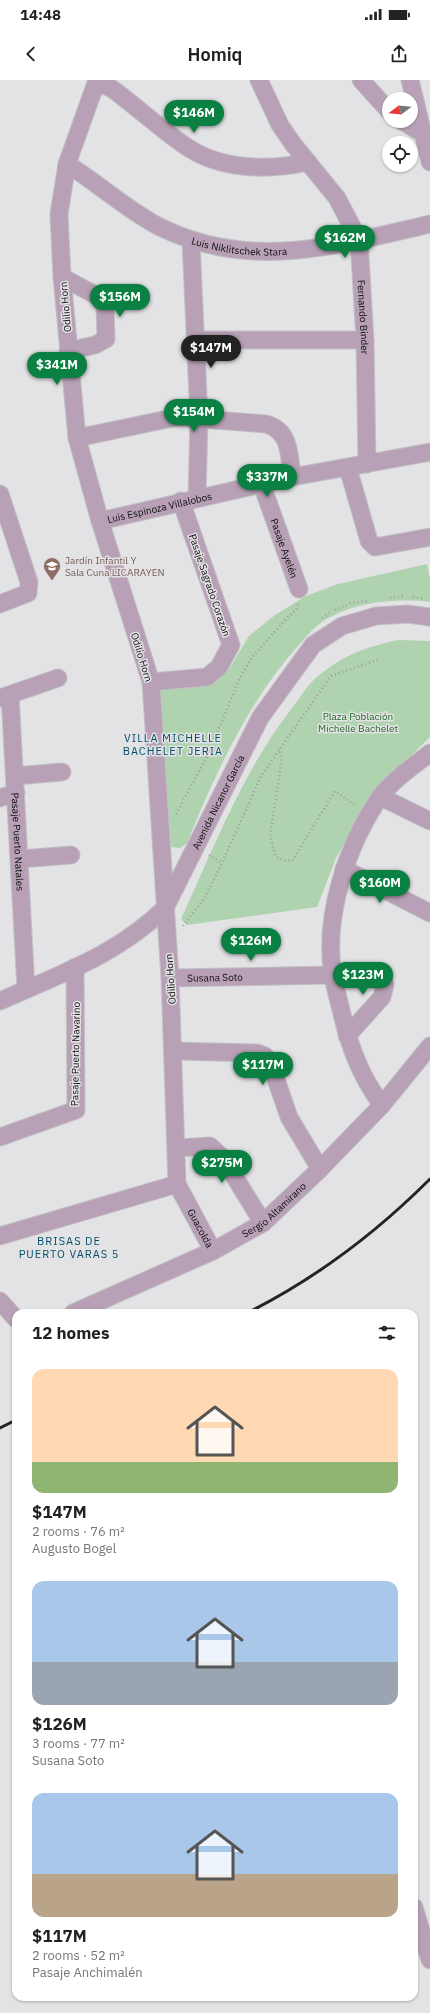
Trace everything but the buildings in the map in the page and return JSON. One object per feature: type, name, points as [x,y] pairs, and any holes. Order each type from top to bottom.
[{"type":"street","name":"Fernando Binder","points":[[259,80],[280,125],[338,198],[359,240],[365,340],[367,464]]},
{"type":"street","points":[[361,80],[382,103]]},
{"type":"street","points":[[410,80],[430,162]]},
{"type":"street","points":[[97,82],[111,88],[185,146],[202,155],[238,166],[256,168],[279,167],[308,162]]},
{"type":"street","name":"Odilio Horn","points":[[97,82],[67,164],[58,214],[62,277],[77,438],[100,521],[151,682],[174,1051],[177,1184]]},
{"type":"street","points":[[414,128],[422,133]]},
{"type":"street","name":"Luis Niklitschek Stara","points":[[67,164],[86,176],[127,207],[159,226],[191,241],[238,250],[272,252],[316,249],[430,224]]},
{"type":"street","points":[[189,499],[199,419],[191,241]]},
{"type":"street","points":[[62,277],[99,297],[105,306],[106,339],[95,345],[68,351]]},
{"type":"street","points":[[196,340],[365,340]]},
{"type":"street","points":[[77,438],[177,417],[266,424],[279,429],[287,441],[292,477]]},
{"type":"street","name":"Luis Espinoza Villalobos","points":[[100,521],[189,499],[262,485],[292,477],[430,452]]},
{"type":"street","points":[[348,468],[369,542],[375,547],[430,537]]},
{"type":"street","name":"Pasaje Ayelén","points":[[262,485],[299,589]]},
{"type":"street","points":[[0,494],[30,582],[28,593],[0,604]]},
{"type":"street","name":"Pasaje Sagrado Corazón","points":[[151,682],[207,677],[219,667],[231,645],[189,499]]},
{"type":"street","name":"Avenida Nicanor García","points":[[0,1001],[104,954],[126,941],[165,908],[260,718],[313,645],[342,626],[370,617],[401,614],[430,617]]},
{"type":"street","points":[[5,697],[58,678]]},
{"type":"street","name":"Pasaje Puerto Natales","points":[[5,697],[10,789],[20,859],[26,989]]},
{"type":"street","points":[[382,1105],[359,1068],[347,1036],[332,975],[333,922],[344,868],[358,834],[381,797],[392,784],[430,753]]},
{"type":"street","points":[[10,789],[62,772]]},
{"type":"street","points":[[381,797],[430,821]]},
{"type":"street","points":[[20,859],[71,855]]},
{"type":"street","points":[[161,855],[165,859],[176,863],[190,857]]},
{"type":"street","points":[[344,868],[430,913]]},
{"type":"street","name":"Pasaje Puerto Navarino","points":[[0,1137],[76,1110],[75,967]]},
{"type":"street","name":"Susana Soto","points":[[170,978],[332,975],[376,979],[386,985],[382,997],[347,1036]]},
{"type":"street","name":"Sergio Altamirano","points":[[82,1309],[213,1251],[264,1222],[320,1170],[382,1105],[430,1046]]},
{"type":"street","points":[[174,1051],[257,1053],[265,1056],[270,1062],[289,1117],[320,1170]]},
{"type":"street","points":[[177,1148],[210,1146],[223,1158],[264,1222]]},
{"type":"street","points":[[0,1236],[177,1184]]},
{"type":"street","name":"Guacolda","points":[[177,1184],[213,1251]]},
{"type":"street","points":[[0,1301],[12,1314]]},
{"type":"street","points":[[418,1920],[430,1960]]},
{"type":"path","points":[[160,835],[180,810],[208,755],[239,680],[252,657],[299,606],[301,600],[299,589]]},
{"type":"path","points":[[167,942],[177,934],[204,899],[231,847],[261,776],[331,676],[380,659]]},
{"type":"path","points":[[280,748],[282,758],[270,836],[275,854],[278,858],[287,861],[292,860],[335,791],[370,815]]},
{"type":"green space","points":[[427,564],[430,580],[430,602],[388,601],[360,606],[334,615],[315,627],[306,636],[280,667],[248,714],[221,765],[187,843],[180,848],[171,847],[160,690],[203,686],[213,681],[229,669],[249,636],[275,615],[306,596],[338,584]]},
{"type":"green space","name":"Plaza Población Michelle Bachelet","points":[[398,640],[430,641],[430,737],[375,791],[336,858],[317,907],[187,925],[181,919],[230,810],[259,757],[304,692],[317,677],[346,657],[365,649]]},
{"type":"railway","points":[[255,1309],[297,1285],[344,1254],[388,1218],[430,1179]]},
{"type":"railway","points":[[0,1428],[12,1422]]},
{"type":"place","name":"Jardín Infantil Y Sala Cuna LICARAYEN","points":[[52,581]]},
{"type":"district","name":"VILLA MICHELLE BACHELET JERIA","points":[[173,744]]},
{"type":"district","name":"BRISAS DE PUERTO VARAS 5","points":[[69,1247]]}]
